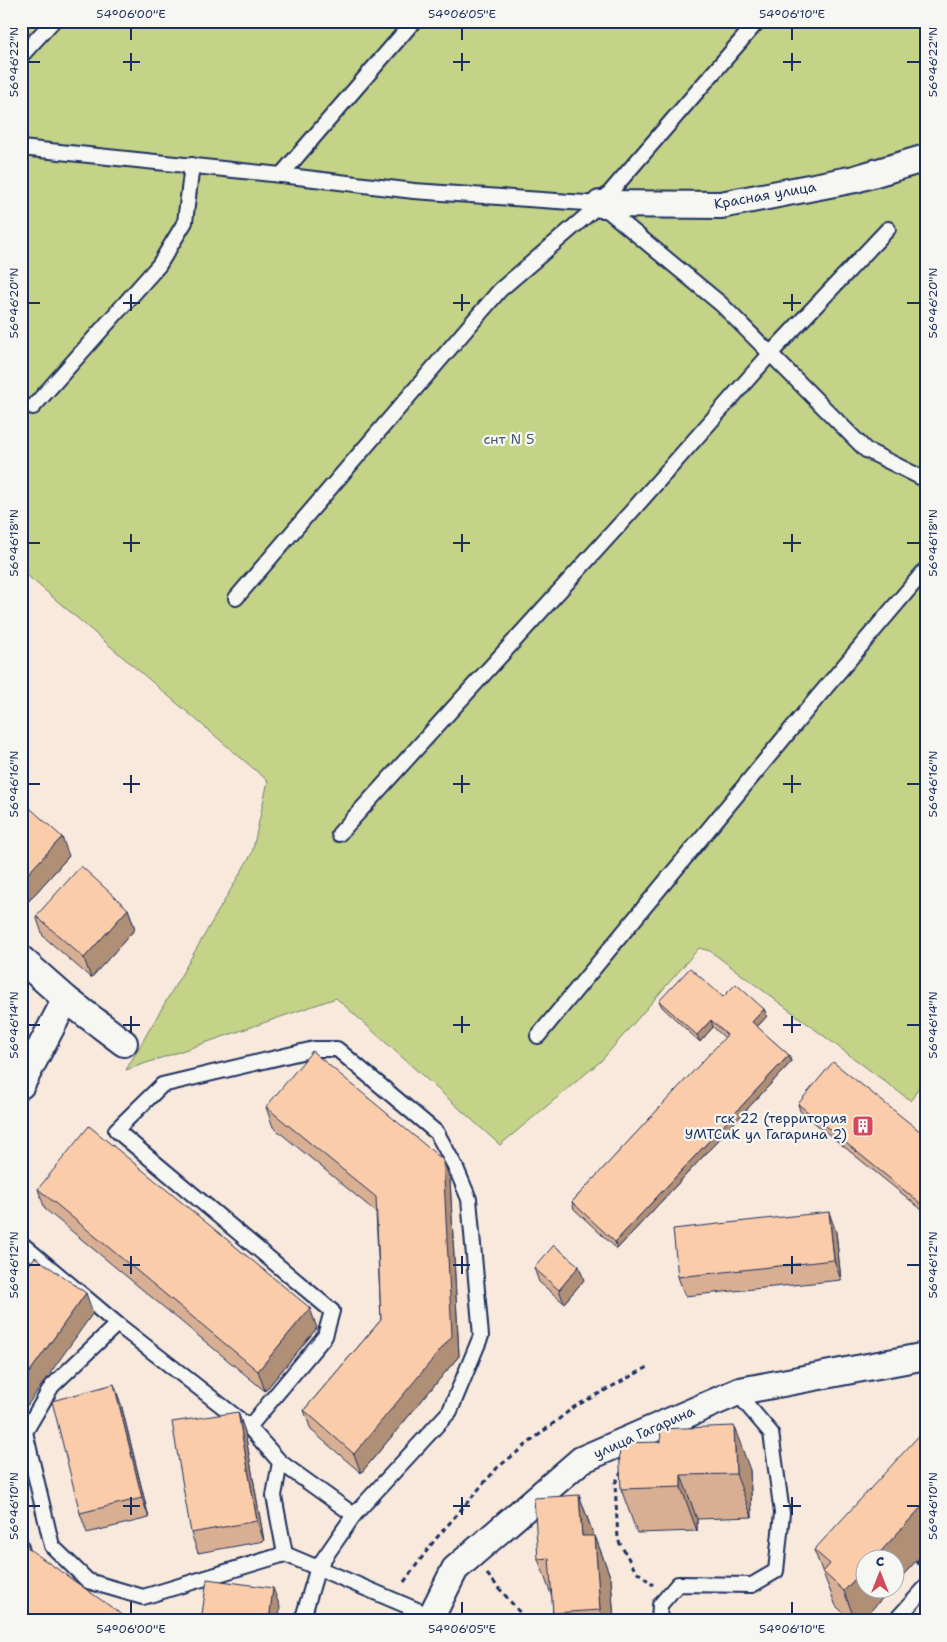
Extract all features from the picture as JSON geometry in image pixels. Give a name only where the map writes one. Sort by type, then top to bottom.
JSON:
[{"type":"street","name":"Красная улица","points":[[600,204],[721,205],[855,179],[926,158]]},
{"type":"street","points":[[21,959],[66,999],[124,1043]]},
{"type":"street","points":[[21,1085],[66,999]]},
{"type":"street","name":"улица Гагарина","points":[[430,1618],[455,1569],[581,1460],[740,1391],[926,1356]]},
{"type":"lane","points":[[21,56],[53,21]]},
{"type":"lane","points":[[281,174],[414,21]]},
{"type":"lane","points":[[236,598],[500,290],[600,204],[758,21]]},
{"type":"lane","points":[[21,148],[281,174],[414,191],[600,204],[721,304],[866,450],[926,480]]},
{"type":"lane","points":[[33,407],[159,266],[185,222],[192,165]]},
{"type":"lane","points":[[339,834],[631,512],[771,353],[888,229]]},
{"type":"lane","points":[[538,1036],[816,699],[926,569]]},
{"type":"lane","points":[[249,1427],[325,1336],[332,1312],[116,1130],[162,1085],[314,1049],[337,1049],[437,1133],[456,1168],[469,1199],[481,1336],[450,1411],[354,1515],[318,1568],[302,1621]]},
{"type":"lane","points":[[23,1245],[117,1324],[249,1427],[280,1462],[354,1515]]},
{"type":"lane","points":[[117,1324],[52,1386],[26,1432],[52,1546],[88,1581],[143,1597],[285,1554],[391,1599],[430,1618]]},
{"type":"lane","points":[[659,1621],[660,1605],[678,1584],[752,1585],[776,1571],[782,1513],[771,1433],[742,1400],[740,1391]]},
{"type":"lane","points":[[280,1462],[274,1496],[285,1554]]},
{"type":"lane","points":[[895,1621],[926,1587]]},
{"type":"path","points":[[391,1599],[434,1541],[497,1468],[574,1407],[650,1366]]},
{"type":"path","points":[[623,1469],[615,1483],[618,1540],[634,1570],[668,1596]]},
{"type":"path","points":[[916,1561],[926,1570]]},
{"type":"path","points":[[482,1568],[527,1621]]},
{"type":"green space","name":"снт N 5","points":[[21,21],[926,21],[926,1073],[911,1101],[710,951],[699,948],[601,1061],[500,1145],[336,998],[126,1070],[252,853],[268,781],[21,570]]},
{"type":"building","points":[[21,800],[62,837],[21,881]]},
{"type":"building","points":[[81,866],[128,909],[84,958],[36,916]]},
{"type":"building","points":[[690,968],[723,997],[736,984],[764,1009],[752,1022],[789,1055],[615,1242],[572,1202],[727,1035],[711,1020],[697,1035],[659,1001]]},
{"type":"building","points":[[312,1051],[443,1160],[452,1336],[354,1454],[304,1410],[381,1320],[376,1197],[266,1107]]},
{"type":"building","name":"гск 22 (территория УМТСиК ул Гагарина 2)","points":[[833,1062],[926,1136],[926,1208],[798,1104]]},
{"type":"building","points":[[89,1126],[310,1308],[258,1371],[38,1189]]},
{"type":"building","points":[[829,1212],[834,1260],[678,1277],[673,1229]]},
{"type":"building","points":[[554,1245],[579,1266],[559,1290],[534,1268]]},
{"type":"building","points":[[35,1257],[86,1293],[21,1384],[21,1276]]},
{"type":"building","points":[[114,1384],[142,1498],[80,1513],[52,1401]]},
{"type":"building","points":[[238,1412],[257,1521],[191,1533],[172,1422]]},
{"type":"building","points":[[734,1426],[736,1474],[681,1475],[681,1487],[621,1489],[619,1443],[661,1442],[660,1429]]},
{"type":"building","points":[[926,1428],[926,1502],[882,1550],[854,1550],[854,1580],[844,1591],[823,1572],[830,1564],[814,1550]]},
{"type":"building","points":[[579,1495],[582,1536],[595,1536],[600,1610],[553,1613],[549,1558],[538,1559],[534,1498]]},
{"type":"building","points":[[21,1522],[29,1549],[131,1621],[21,1621]]},
{"type":"building","points":[[207,1579],[273,1588],[269,1621],[201,1621]]},
{"type":"place","name":"гск 22 (территория УМТСиК ул Гагарина 2)","points":[[863,1126]]}]
